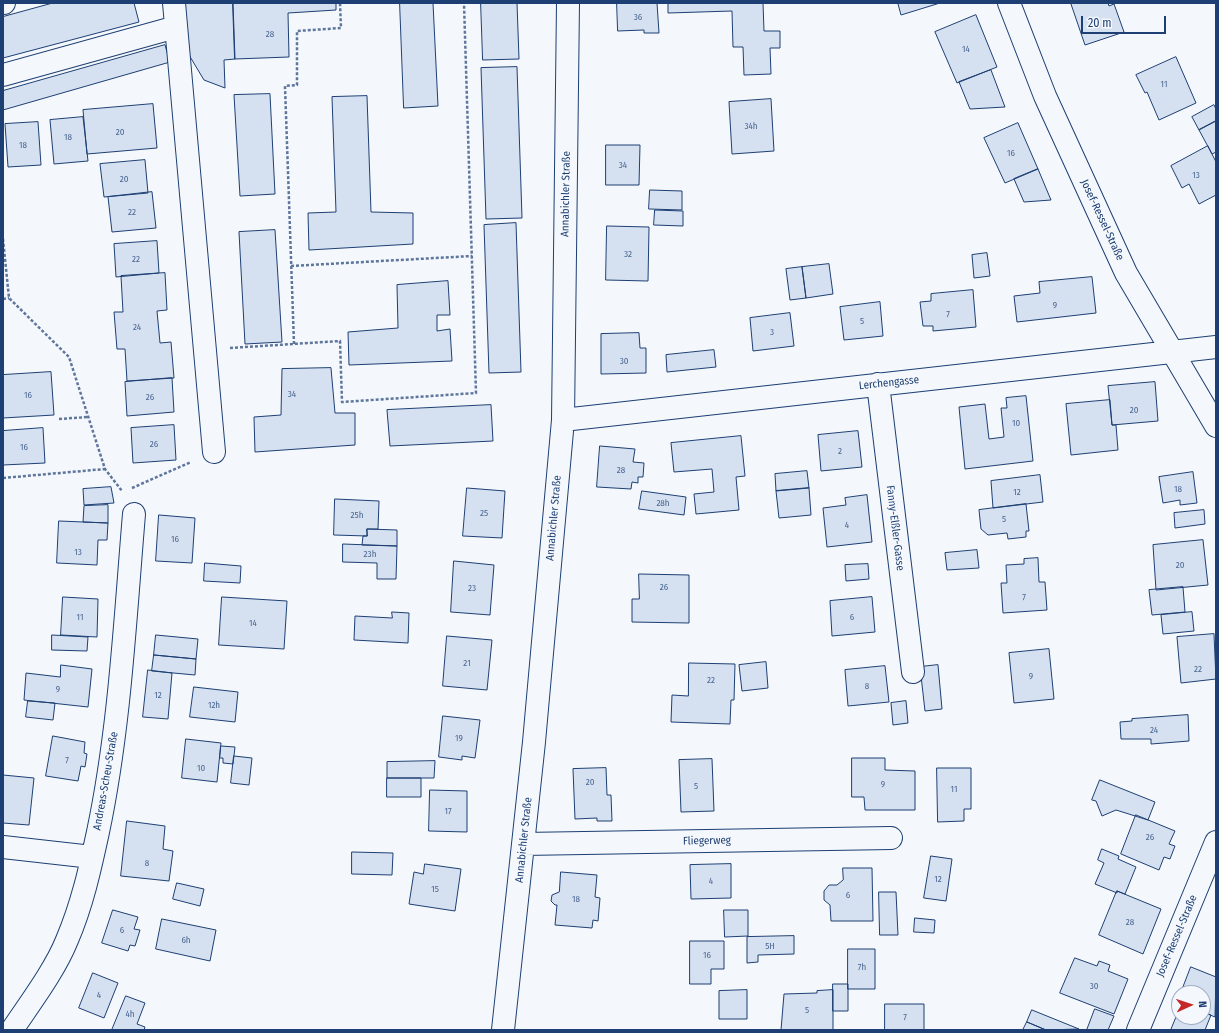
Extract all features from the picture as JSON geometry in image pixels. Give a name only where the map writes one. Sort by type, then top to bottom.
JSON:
[{"type":"street","points":[[174,3],[214,452]]},
{"type":"street","name":"Annabichler Straße","points":[[503,1030],[523,844],[563,420],[568,3]]},
{"type":"street","name":"Josef-Ressel-Straße","points":[[1009,3],[1045,96],[1126,273],[1171,352],[1216,426]]},
{"type":"street","points":[[3,75],[176,27]]},
{"type":"street","name":"Lerchengasse","points":[[563,420],[1216,347]]},
{"type":"street","name":"Fanny-Elßler-Gasse","points":[[878,384],[913,672]]},
{"type":"street","name":"Andreas-Scheu-Straße","points":[[12,1030],[67,941],[85,893],[102,811],[116,722],[134,514]]},
{"type":"street","name":"Fliegerweg","points":[[523,844],[891,838]]},
{"type":"street","name":"Josef-Ressel-Straße","points":[[1138,1030],[1216,842]]},
{"type":"street","points":[[3,846],[92,857]]},
{"type":"path","points":[[294,344],[285,86],[297,85],[297,30],[341,28],[340,3]]},
{"type":"path","points":[[205,350],[340,341],[342,402],[476,393],[464,3]]},
{"type":"path","points":[[3,239],[9,298],[69,358],[105,469],[123,492]]},
{"type":"path","points":[[291,266],[472,256]]},
{"type":"path","points":[[3,299],[9,298]]},
{"type":"path","points":[[60,420],[88,417]]},
{"type":"path","points":[[130,489],[214,452]]},
{"type":"path","points":[[3,478],[105,469]]},
{"type":"building","points":[[53,3],[134,3],[139,22],[3,58],[3,17]]},
{"type":"building","points":[[183,3],[233,3],[235,59],[224,60],[225,88],[204,80],[186,50]]},
{"type":"building","points":[[233,3],[336,3],[336,10],[288,13],[289,57],[235,59]]},
{"type":"building","points":[[400,3],[433,3],[438,106],[404,108]]},
{"type":"building","points":[[481,3],[517,3],[519,59],[483,60]]},
{"type":"building","points":[[617,3],[657,3],[659,33],[644,33],[644,30],[618,31]]},
{"type":"building","points":[[668,3],[763,3],[764,31],[780,31],[780,48],[770,48],[771,74],[744,75],[743,47],[733,47],[732,11],[668,13]]},
{"type":"building","points":[[940,3],[901,15],[898,4]]},
{"type":"building","points":[[1108,3],[1109,6],[1114,4],[1124,32],[1085,45],[1071,4]]},
{"type":"building","points":[[976,15],[997,67],[957,83],[935,32]]},
{"type":"building","points":[[165,45],[170,62],[3,110],[3,91]]},
{"type":"building","points":[[1176,57],[1196,103],[1159,120],[1147,92],[1145,93],[1136,75]]},
{"type":"building","points":[[517,67],[522,218],[486,219],[481,68]]},
{"type":"building","points":[[991,70],[1005,107],[970,109],[959,82]]},
{"type":"building","points":[[270,94],[275,194],[240,196],[234,95]]},
{"type":"building","points":[[367,96],[371,212],[413,213],[413,244],[309,250],[308,213],[336,212],[332,97]]},
{"type":"building","points":[[771,99],[774,151],[732,154],[729,102]]},
{"type":"building","points":[[153,104],[157,148],[87,154],[83,110]]},
{"type":"building","points":[[1214,105],[1216,109],[1216,121],[1199,130],[1192,117]]},
{"type":"building","points":[[83,117],[88,161],[54,164],[50,120]]},
{"type":"building","points":[[1216,121],[1216,152],[1212,154],[1199,130]]},
{"type":"building","points":[[38,122],[41,165],[8,167],[5,124]]},
{"type":"building","points":[[1018,123],[1038,169],[1005,183],[984,138]]},
{"type":"building","points":[[606,145],[640,145],[639,185],[606,185]]},
{"type":"building","points":[[1208,146],[1216,162],[1216,195],[1199,204],[1189,184],[1182,188],[1171,166]]},
{"type":"building","points":[[145,160],[148,193],[104,197],[100,164]]},
{"type":"building","points":[[1038,169],[1051,200],[1024,202],[1014,179]]},
{"type":"building","points":[[650,190],[682,191],[682,210],[649,209]]},
{"type":"building","points":[[152,192],[156,228],[112,232],[108,197]]},
{"type":"building","points":[[655,210],[683,211],[683,226],[654,225]]},
{"type":"building","points":[[516,223],[521,372],[489,373],[484,225]]},
{"type":"building","points":[[607,226],[649,227],[648,281],[606,280]]},
{"type":"building","points":[[275,230],[282,342],[245,344],[239,232]]},
{"type":"building","points":[[157,241],[159,273],[116,277],[114,244]]},
{"type":"building","points":[[987,253],[990,276],[974,278],[972,255]]},
{"type":"building","points":[[829,264],[833,294],[806,298],[802,267]]},
{"type":"building","points":[[802,267],[806,298],[790,300],[786,269]]},
{"type":"building","points":[[165,273],[167,310],[157,311],[160,343],[171,342],[174,378],[127,381],[125,349],[117,349],[114,312],[123,312],[121,276]]},
{"type":"building","points":[[1092,277],[1096,313],[1017,322],[1014,296],[1040,293],[1039,282]]},
{"type":"building","points":[[448,281],[450,315],[437,315],[437,331],[450,329],[452,361],[349,365],[348,332],[398,328],[397,285]]},
{"type":"building","points":[[973,290],[976,327],[933,331],[933,326],[923,326],[920,302],[931,301],[931,294]]},
{"type":"building","points":[[880,302],[883,336],[844,340],[840,307]]},
{"type":"building","points":[[790,313],[794,346],[753,351],[750,318]]},
{"type":"building","points":[[639,333],[640,348],[646,348],[646,373],[601,374],[601,334]]},
{"type":"building","points":[[714,350],[716,367],[667,372],[666,355]]},
{"type":"building","points":[[331,368],[335,413],[355,413],[355,445],[255,452],[254,417],[281,415],[282,369]]},
{"type":"building","points":[[51,372],[54,415],[3,418],[3,375]]},
{"type":"building","points":[[172,378],[174,412],[127,416],[125,382]]},
{"type":"building","points":[[1155,382],[1158,421],[1112,425],[1108,386]]},
{"type":"building","points":[[1026,396],[1033,461],[965,469],[959,407],[985,404],[989,439],[1004,437],[1001,408],[1007,408],[1006,398]]},
{"type":"building","points":[[1110,400],[1112,425],[1116,425],[1118,450],[1071,455],[1066,404]]},
{"type":"building","points":[[491,405],[493,441],[390,446],[387,410]]},
{"type":"building","points":[[174,425],[176,460],[133,463],[131,428]]},
{"type":"building","points":[[43,428],[45,463],[3,465],[3,431]]},
{"type":"building","points":[[858,431],[862,467],[821,471],[818,435]]},
{"type":"building","points":[[741,436],[745,476],[736,477],[739,510],[696,514],[694,494],[714,492],[712,469],[674,472],[671,443]]},
{"type":"building","points":[[600,446],[635,449],[633,462],[644,463],[643,477],[638,477],[638,483],[632,482],[631,489],[597,487]]},
{"type":"building","points":[[807,471],[809,488],[776,491],[775,474]]},
{"type":"building","points":[[1193,472],[1197,503],[1180,505],[1180,500],[1163,503],[1159,477]]},
{"type":"building","points":[[1040,475],[1043,502],[993,508],[991,481]]},
{"type":"building","points":[[111,487],[114,503],[84,505],[83,489]]},
{"type":"building","points":[[467,488],[505,491],[502,538],[463,536]]},
{"type":"building","points":[[809,488],[811,515],[779,518],[776,491]]},
{"type":"building","points":[[642,491],[686,497],[684,515],[639,509]]},
{"type":"building","points":[[867,495],[872,542],[827,547],[823,508],[846,505],[845,498]]},
{"type":"building","points":[[335,499],[379,501],[378,529],[367,529],[367,536],[334,535]]},
{"type":"building","points":[[1026,504],[1029,531],[1026,531],[1026,537],[1008,539],[1007,533],[988,535],[981,529],[979,510]]},
{"type":"building","points":[[108,505],[108,523],[83,522],[84,506]]},
{"type":"building","points":[[1204,510],[1205,524],[1175,528],[1174,513]]},
{"type":"building","points":[[159,515],[195,518],[192,563],[156,561]]},
{"type":"building","points":[[59,521],[108,523],[107,540],[98,540],[97,565],[57,563]]},
{"type":"building","points":[[367,529],[397,530],[397,546],[362,545],[363,536],[367,536]]},
{"type":"building","points":[[1203,540],[1208,585],[1156,590],[1153,545]]},
{"type":"building","points":[[343,544],[397,546],[396,579],[377,579],[377,563],[343,562]]},
{"type":"building","points":[[977,550],[979,568],[947,570],[945,553]]},
{"type":"building","points":[[1038,558],[1039,582],[1045,582],[1047,610],[1003,613],[1001,583],[1007,583],[1006,565],[1024,564],[1024,559]]},
{"type":"building","points":[[454,561],[494,565],[490,615],[451,612]]},
{"type":"building","points":[[205,563],[241,566],[240,583],[204,581]]},
{"type":"building","points":[[868,564],[869,579],[846,581],[845,565]]},
{"type":"building","points":[[639,574],[689,575],[689,623],[632,622],[632,599],[639,599]]},
{"type":"building","points":[[1183,587],[1185,612],[1152,615],[1149,590]]},
{"type":"building","points":[[63,597],[98,599],[97,637],[61,635]]},
{"type":"building","points":[[222,597],[287,601],[284,649],[219,645]]},
{"type":"building","points":[[872,597],[875,632],[832,636],[830,601]]},
{"type":"building","points":[[392,612],[409,613],[408,643],[354,640],[355,616],[392,618]]},
{"type":"building","points":[[1192,612],[1194,631],[1163,634],[1161,615]]},
{"type":"building","points":[[1214,634],[1216,679],[1181,683],[1177,637]]},
{"type":"building","points":[[52,635],[88,637],[87,651],[52,650]]},
{"type":"building","points":[[156,635],[198,639],[196,659],[154,655]]},
{"type":"building","points":[[447,636],[492,640],[487,690],[443,686]]},
{"type":"building","points":[[1049,649],[1054,699],[1014,703],[1009,653]]},
{"type":"building","points":[[154,655],[196,659],[195,675],[152,671]]},
{"type":"building","points":[[766,662],[768,688],[742,691],[739,665]]},
{"type":"building","points":[[689,663],[735,664],[734,700],[731,700],[730,724],[671,722],[672,695],[688,696]]},
{"type":"building","points":[[61,665],[92,669],[88,707],[24,700],[26,673],[60,677]]},
{"type":"building","points":[[938,665],[942,709],[925,711],[920,667]]},
{"type":"building","points":[[885,666],[889,702],[848,706],[845,670]]},
{"type":"building","points":[[148,670],[172,673],[168,719],[143,717]]},
{"type":"building","points":[[194,687],[238,692],[235,722],[190,717]]},
{"type":"building","points":[[28,701],[55,703],[53,720],[26,717]]},
{"type":"building","points":[[906,701],[908,723],[893,725],[891,703]]},
{"type":"building","points":[[1188,715],[1189,741],[1151,744],[1151,739],[1121,739],[1120,722],[1132,721],[1132,719]]},
{"type":"building","points":[[443,716],[480,720],[475,758],[462,756],[462,760],[439,757]]},
{"type":"building","points":[[53,736],[85,742],[84,753],[87,754],[85,767],[81,766],[78,781],[46,776]]},
{"type":"building","points":[[186,739],[221,743],[217,782],[182,778]]},
{"type":"building","points":[[221,746],[235,747],[233,764],[223,763],[223,758],[220,758]]},
{"type":"building","points":[[234,756],[252,758],[249,785],[231,783]]},
{"type":"building","points":[[852,758],[885,758],[885,770],[915,771],[915,810],[865,810],[864,797],[852,797]]},
{"type":"building","points":[[712,759],[714,811],[681,812],[679,760]]},
{"type":"building","points":[[435,761],[434,778],[387,778],[387,762]]},
{"type":"building","points":[[606,768],[607,795],[611,795],[612,821],[597,821],[597,818],[575,819],[573,769]]},
{"type":"building","points":[[937,768],[971,768],[971,809],[964,809],[964,821],[938,822]]},
{"type":"building","points":[[3,775],[34,778],[29,825],[3,823]]},
{"type":"building","points":[[387,778],[421,778],[421,797],[387,797]]},
{"type":"building","points":[[1100,780],[1155,802],[1148,820],[1116,810],[1102,816],[1096,801],[1092,800]]},
{"type":"building","points":[[430,790],[467,791],[467,832],[429,831]]},
{"type":"building","points":[[1136,815],[1175,831],[1169,844],[1175,846],[1170,859],[1164,857],[1159,870],[1121,854]]},
{"type":"building","points":[[127,821],[165,826],[163,849],[173,851],[169,881],[121,876]]},
{"type":"building","points":[[1102,849],[1119,856],[1118,859],[1136,867],[1125,894],[1117,891],[1117,893],[1095,884],[1104,863],[1098,860]]},
{"type":"building","points":[[352,852],[393,853],[392,875],[352,874]]},
{"type":"building","points":[[931,856],[952,859],[946,901],[924,898]]},
{"type":"building","points":[[425,864],[461,869],[455,911],[409,904],[414,872],[423,874]]},
{"type":"building","points":[[731,864],[731,898],[691,899],[690,865]]},
{"type":"building","points":[[843,868],[872,868],[873,921],[831,921],[830,905],[824,900],[824,891],[829,885],[837,885],[843,880]]},
{"type":"building","points":[[561,872],[597,875],[595,897],[600,898],[598,921],[593,920],[592,928],[555,925],[557,905],[551,901],[552,895],[559,892]]},
{"type":"building","points":[[177,883],[204,889],[200,906],[173,899]]},
{"type":"building","points":[[1117,891],[1161,909],[1143,954],[1099,935]]},
{"type":"building","points":[[879,892],[896,892],[898,935],[880,935]]},
{"type":"building","points":[[113,910],[138,917],[134,929],[140,930],[135,946],[130,945],[128,951],[102,943]]},
{"type":"building","points":[[724,910],[748,910],[748,936],[725,937]]},
{"type":"building","points":[[915,918],[935,920],[934,933],[914,932]]},
{"type":"building","points":[[162,919],[216,930],[210,961],[156,949]]},
{"type":"building","points":[[794,936],[794,954],[758,955],[758,962],[747,963],[747,937]]},
{"type":"building","points":[[690,941],[724,941],[724,969],[711,969],[711,984],[690,984]]},
{"type":"building","points":[[848,949],[875,949],[875,989],[848,989]]},
{"type":"building","points":[[1075,958],[1097,966],[1099,961],[1110,965],[1108,971],[1128,979],[1114,1014],[1060,993]]},
{"type":"building","points":[[1191,967],[1216,977],[1215,1017],[1211,1015],[1211,985],[1184,985]]},
{"type":"building","points":[[93,973],[118,983],[104,1018],[79,1008]]},
{"type":"building","points":[[833,984],[848,984],[848,1011],[833,1011]]},
{"type":"building","points":[[747,990],[747,1019],[719,1019],[719,991]]},
{"type":"building","points":[[833,990],[833,1030],[781,1030],[784,994],[817,993],[817,991]]},
{"type":"building","points":[[126,996],[145,1003],[137,1024],[145,1027],[144,1030],[112,1030]]},
{"type":"building","points":[[885,1004],[924,1004],[924,1030],[885,1030]]},
{"type":"building","points":[[1095,1009],[1114,1016],[1108,1030],[1087,1030]]},
{"type":"building","points":[[1032,1010],[1079,1029],[1046,1030],[1027,1022]]},
{"type":"building","points":[[1027,1022],[1046,1030],[1023,1030]]},
{"type":"building","points":[[1173,1025],[1207,1025],[1205,1030],[1171,1030]]}]
